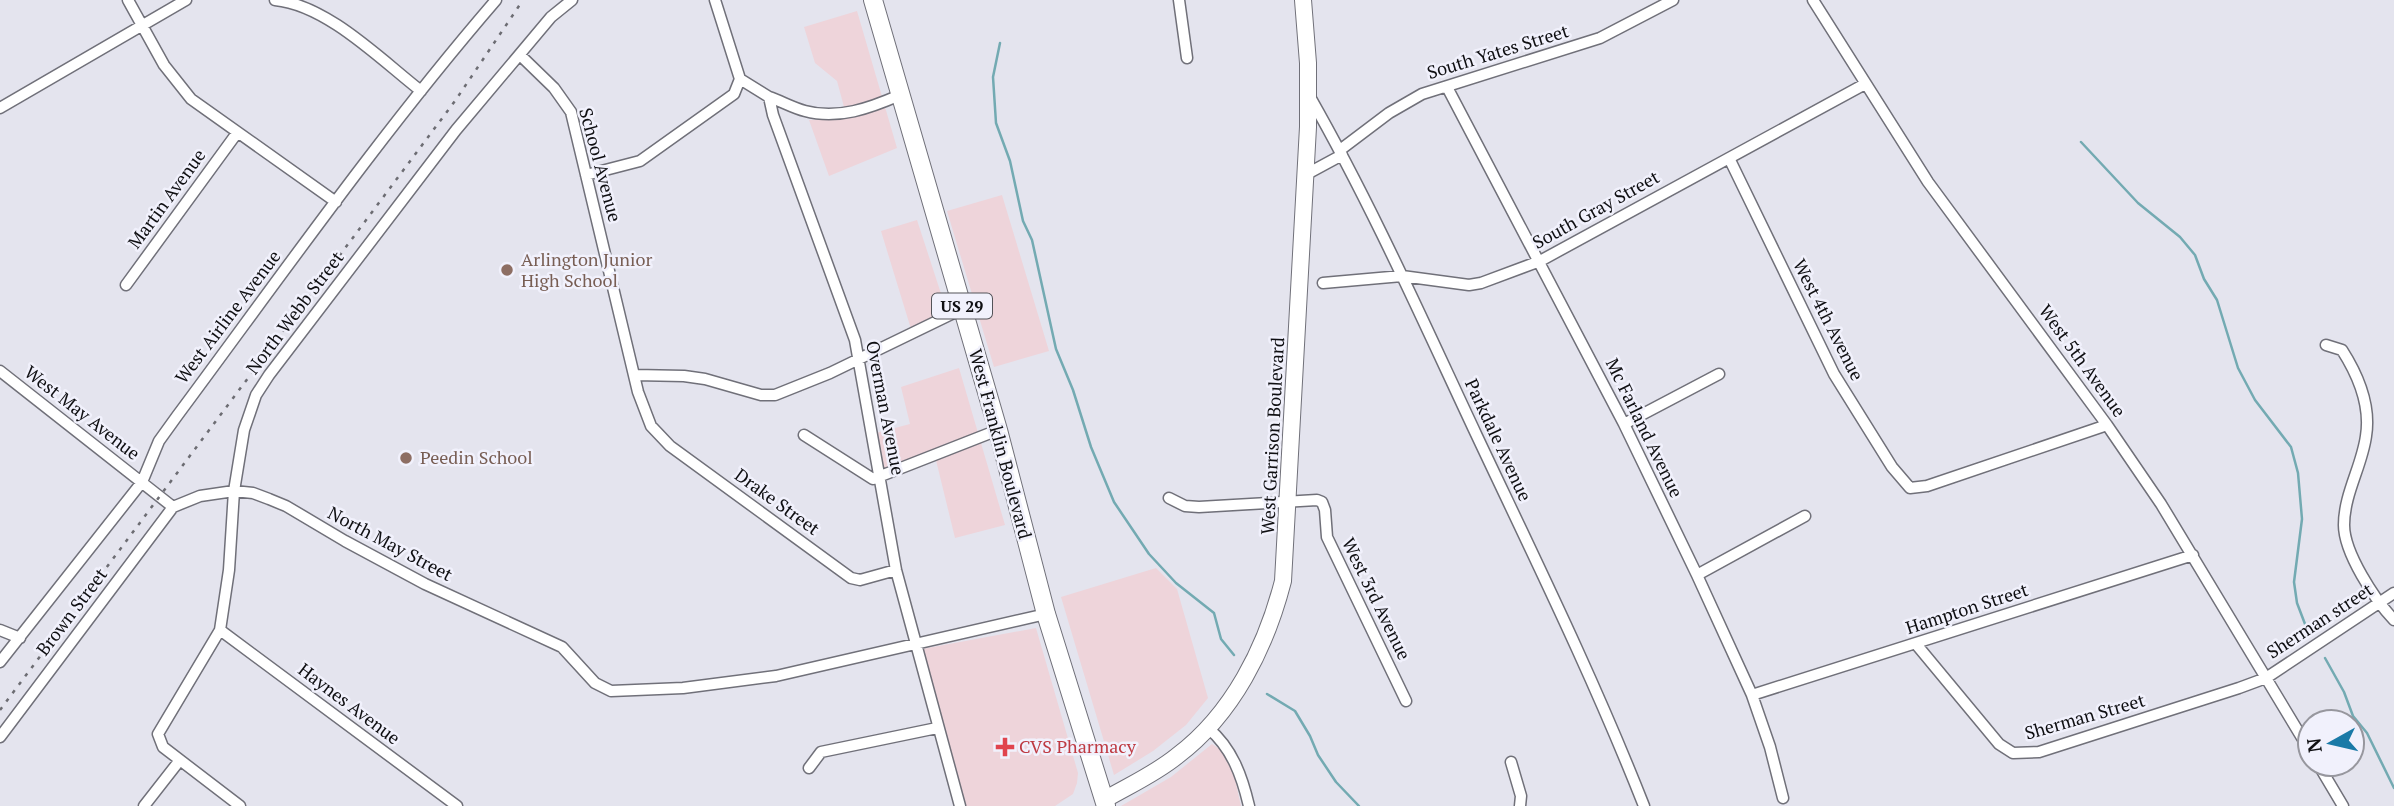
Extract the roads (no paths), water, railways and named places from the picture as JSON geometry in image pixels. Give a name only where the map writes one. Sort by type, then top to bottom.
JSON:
[{"type":"main road","name":"West Franklin Boulevard","points":[[873,0],[998,430],[1046,614],[1100,804]]},
{"type":"main road","name":"West Garrison Boulevard","points":[[1100,804],[1178,756],[1209,728],[1242,683],[1264,642],[1283,581],[1306,175],[1308,95],[1303,0]]},
{"type":"street","points":[[128,0],[164,65],[181,88],[204,110],[336,202]]},
{"type":"street","points":[[0,108],[186,0]]},
{"type":"street","points":[[275,0],[293,1],[314,10],[421,91]]},
{"type":"street","name":"West Airline Avenue","points":[[0,663],[142,482],[159,441],[336,202],[421,91],[496,0]]},
{"type":"street","name":"North Webb Street","points":[[180,760],[163,747],[158,734],[220,630],[229,570],[234,491],[244,430],[258,391],[456,130],[551,17],[572,0]]},
{"type":"street","points":[[715,0],[740,79],[769,97],[804,111],[838,115],[879,104],[900,95]]},
{"type":"street","points":[[1179,0],[1187,58]]},
{"type":"street","name":"South Yates Street","points":[[1306,175],[1341,152],[1403,103],[1422,94],[1600,38],[1673,0]]},
{"type":"street","name":"West 5th Avenue","points":[[1813,0],[1928,182],[2161,504],[2296,728]]},
{"type":"street","name":"School Avenue","points":[[520,55],[554,88],[571,112],[635,375],[649,422]]},
{"type":"street","points":[[586,175],[640,161],[734,93],[740,79]]},
{"type":"street","name":"South Gray Street","points":[[1323,283],[1402,276],[1469,285],[1481,283],[1540,261],[1865,84]]},
{"type":"street","name":"Mc Farland Avenue","points":[[1447,87],[1624,424],[1697,575],[1752,695],[1770,747],[1783,798]]},
{"type":"street","name":"Parkdale Avenue","points":[[1308,95],[1341,152],[1402,276],[1595,687],[1644,806]]},
{"type":"street","name":"Overman Avenue","points":[[769,97],[773,115],[855,340],[896,570],[914,645],[960,806]]},
{"type":"street","name":"Martin Avenue","points":[[126,285],[237,133]]},
{"type":"street","name":"West 4th Avenue","points":[[1729,158],[1834,374],[1892,467],[1910,488],[1927,486],[2106,425]]},
{"type":"street","points":[[635,375],[705,379],[761,395],[775,395],[859,359],[962,309]]},
{"type":"street","points":[[2326,345],[2342,350],[2361,385],[2367,436],[2351,488],[2344,526],[2349,548],[2380,602],[2394,620]]},
{"type":"street","name":"West May Avenue","points":[[0,371],[142,482]]},
{"type":"street","points":[[1624,424],[1719,374]]},
{"type":"street","name":"Drake Street","points":[[649,422],[670,446],[851,578],[860,580],[896,570]]},
{"type":"street","points":[[804,435],[873,479],[998,430]]},
{"type":"street","points":[[142,482],[173,507]]},
{"type":"street","name":"North May Street","points":[[173,507],[200,496],[234,491],[253,493],[286,506],[425,584],[562,647],[595,683],[611,691],[683,688],[776,676],[914,645]]},
{"type":"street","points":[[1169,498],[1185,506],[1199,507],[1289,503]]},
{"type":"street","name":"West 3rd Avenue","points":[[1289,503],[1317,500],[1324,505],[1327,537],[1406,701]]},
{"type":"street","name":"Brown Street","points":[[0,737],[173,507]]},
{"type":"street","points":[[1697,575],[1805,516]]},
{"type":"street","name":"Hampton Street","points":[[1752,695],[2193,555]]},
{"type":"street","name":"Sherman street","points":[[2266,678],[2394,593]]},
{"type":"street","points":[[914,645],[1046,614]]},
{"type":"street","points":[[0,630],[20,638]]},
{"type":"street","name":"Haynes Avenue","points":[[220,630],[457,806]]},
{"type":"street","name":"Sherman Street","points":[[1916,644],[1999,744],[2013,753],[2039,752],[2266,678]]},
{"type":"street","points":[[809,768],[821,752],[937,728]]},
{"type":"street","points":[[1209,728],[1220,737],[1235,763],[1249,806]]},
{"type":"street","points":[[144,806],[180,760],[240,806]]},
{"type":"street","points":[[1511,762],[1521,796],[1520,806]]},
{"type":"street","points":[[2326,778],[2343,806]]},
{"type":"waterway","points":[[1000,43],[993,77],[996,123],[1010,161],[1023,221],[1032,240],[1056,349],[1073,390],[1091,447],[1114,502],[1149,554],[1176,583],[1214,613],[1221,639],[1234,655]]},
{"type":"waterway","points":[[2081,142],[2138,203],[2180,237],[2195,255],[2204,279],[2217,300],[2238,368],[2255,400],[2291,447],[2298,473],[2302,519],[2294,582],[2297,603],[2305,624]]},
{"type":"waterway","points":[[2325,658],[2344,692],[2353,716],[2367,733],[2394,788]]},
{"type":"waterway","points":[[1267,694],[1295,711],[1336,782],[1359,806]]},
{"type":"railway","points":[[0,710],[455,101],[523,0]]},
{"type":"place","name":"Arlington Junior High School","points":[[507,270]]},
{"type":"place","name":"Peedin School","points":[[406,458]]},
{"type":"place","name":"CVS Pharmacy","points":[[1005,747]]}]
